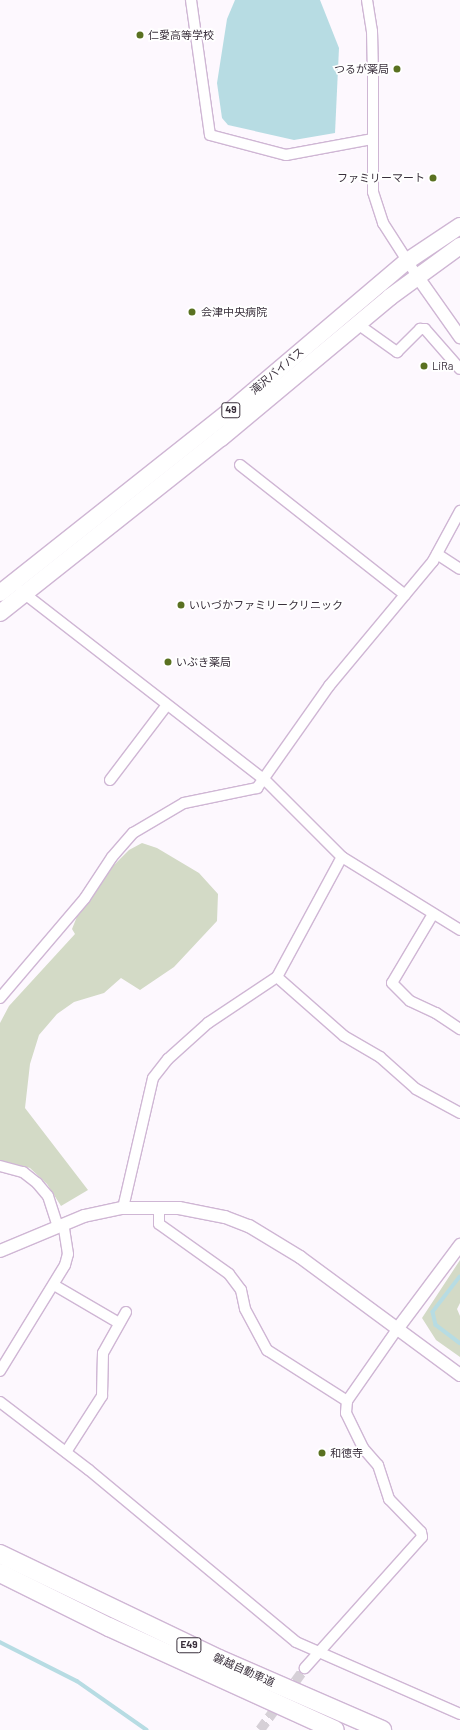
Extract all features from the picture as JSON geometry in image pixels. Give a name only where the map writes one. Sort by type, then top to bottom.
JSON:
[{"type":"highway","name":"滝沢バイパス","points":[[0,613],[18,588],[144,481],[406,262],[460,226]]},
{"type":"highway","name":"滝沢バイパス","points":[[0,594],[18,588],[138,505],[417,276],[460,246]]},
{"type":"highway","name":"磐越自動車道","points":[[0,1554],[218,1659],[382,1730]]},
{"type":"highway","name":"磐越自動車道","points":[[0,1573],[116,1630],[335,1730]]},
{"type":"street","points":[[191,0],[210,135],[286,155],[372,139]]},
{"type":"street","points":[[367,0],[372,31],[373,192],[382,223],[406,262],[460,337]]},
{"type":"street","points":[[359,325],[397,352],[420,330],[424,329],[460,369]]},
{"type":"street","points":[[240,465],[405,595]]},
{"type":"street","points":[[0,996],[85,898],[112,857],[133,833],[184,804],[211,796],[252,791],[265,780],[329,686],[437,554],[460,511]]},
{"type":"street","points":[[437,554],[460,569]]},
{"type":"street","points":[[18,588],[265,780],[342,857],[460,930]]},
{"type":"street","points":[[110,780],[167,705]]},
{"type":"street","points":[[122,1208],[153,1078],[168,1059],[208,1023],[277,977],[342,857]]},
{"type":"street","points":[[433,914],[392,984],[410,1002],[436,1013],[460,1029]]},
{"type":"street","points":[[277,977],[344,1036],[380,1057],[416,1089],[460,1113]]},
{"type":"street","points":[[0,1166],[23,1172],[37,1183],[48,1196],[60,1225],[68,1254],[54,1285],[0,1372]]},
{"type":"street","points":[[158,1206],[158,1224],[229,1274],[241,1290],[246,1309],[267,1350],[347,1401]]},
{"type":"street","points":[[0,1251],[60,1225],[122,1208],[158,1206],[203,1212],[249,1226],[300,1257],[460,1375]]},
{"type":"street","points":[[305,1668],[317,1652],[422,1537],[421,1532],[389,1498],[378,1465],[363,1448],[346,1413],[347,1401],[398,1328],[460,1245]]},
{"type":"street","points":[[54,1285],[119,1323]]},
{"type":"street","points":[[66,1452],[102,1396],[103,1353],[126,1312]]},
{"type":"street","points":[[0,1402],[66,1452],[296,1642],[460,1714]]},
{"type":"green space","points":[[142,843],[157,848],[199,873],[218,894],[217,921],[174,967],[140,990],[121,978],[104,993],[74,1002],[57,1014],[39,1035],[30,1064],[25,1108],[88,1190],[61,1206],[47,1184],[30,1168],[0,1160],[0,1023],[9,1006],[75,934],[72,929],[78,914],[113,866],[129,850]]},
{"type":"green space","points":[[460,1260],[460,1303],[457,1309],[460,1316],[460,1357],[436,1340],[422,1318]]},
{"type":"water","points":[[235,0],[320,0],[339,48],[335,133],[294,140],[228,125],[222,118],[217,83],[227,19]]},
{"type":"waterway","points":[[460,1277],[433,1312],[436,1325],[460,1343]]},
{"type":"waterway","points":[[0,1642],[77,1681],[147,1730]]},
{"type":"tunnel","points":[[260,1730],[305,1668]]},
{"type":"place","name":"仁愛高等学校","points":[[140,35]]},
{"type":"place","name":"つるが薬局","points":[[397,69]]},
{"type":"place","name":"ファミリーマート","points":[[433,178]]},
{"type":"place","name":"会津中央病院","points":[[192,312]]},
{"type":"place","name":"LiRa","points":[[424,366]]},
{"type":"place","name":"いいづかファミリークリニック","points":[[181,605]]},
{"type":"place","name":"いぶき薬局","points":[[168,662]]},
{"type":"place","name":"和徳寺","points":[[322,1453]]}]
